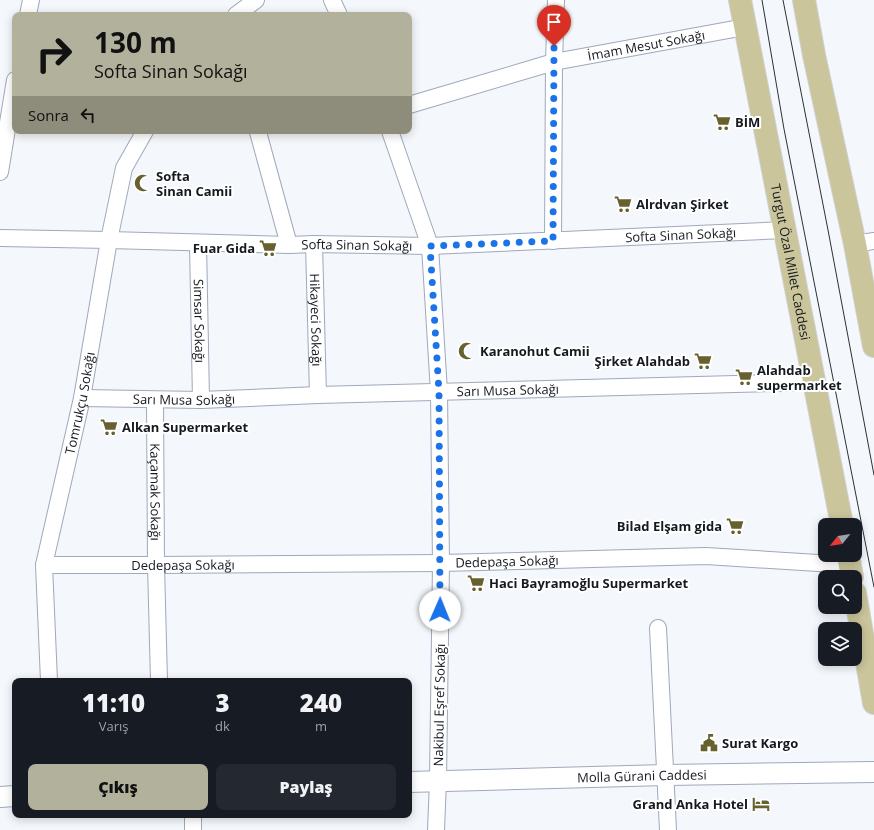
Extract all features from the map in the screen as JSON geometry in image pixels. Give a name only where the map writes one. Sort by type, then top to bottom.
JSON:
[{"type":"main road","name":"Turgut Özal Millet Caddesi","points":[[740,0],[841,518]]},
{"type":"main road","points":[[804,0],[814,55],[864,242],[874,346]]},
{"type":"main road","points":[[859,614],[874,702]]},
{"type":"street","points":[[29,12],[31,0]]},
{"type":"street","points":[[240,12],[256,0]]},
{"type":"street","points":[[332,0],[338,12]]},
{"type":"street","points":[[553,241],[554,62],[556,0]]},
{"type":"street","name":"İmam Mesut Sokağı","points":[[412,104],[554,62],[745,27]]},
{"type":"street","points":[[0,172],[12,98]]},
{"type":"street","name":"Tomrukçu Sokağı","points":[[49,678],[44,565],[82,398],[109,240],[124,168],[143,134]]},
{"type":"street","points":[[259,134],[289,245]]},
{"type":"street","name":"Nakibul Eşref Sokağı","points":[[391,134],[430,246],[439,392],[441,563],[436,830]]},
{"type":"street","name":"Softa Sinan Sokağı","points":[[0,238],[289,245],[430,246],[785,230]]},
{"type":"street","name":"Simsar Sokağı","points":[[198,243],[201,400]]},
{"type":"street","name":"Hikayeci Sokağı","points":[[314,244],[318,395]]},
{"type":"street","name":"Sarı Musa Sokağı","points":[[82,398],[201,400],[318,395],[814,382]]},
{"type":"street","name":"Kaçamak Sokağı","points":[[155,400],[156,565],[159,678]]},
{"type":"street","name":"Dedepaşa Sokağı","points":[[44,565],[441,563],[706,556],[850,566]]},
{"type":"street","points":[[658,628],[668,830]]},
{"type":"street","name":"Molla Gürani Caddesi","points":[[412,782],[666,775],[874,772]]},
{"type":"street","points":[[0,797],[12,796]]},
{"type":"street","points":[[193,818],[193,830]]},
{"type":"tram line","points":[[762,0],[784,129],[874,587]]},
{"type":"tram line","points":[[783,0],[874,475]]},
{"type":"place","name":"BİM","points":[[722,122]]},
{"type":"place","name":"Softa Sinan Camii","points":[[143,183]]},
{"type":"place","name":"Alrdvan Şirket","points":[[623,204]]},
{"type":"place","name":"Fuar Gida","points":[[268,248]]},
{"type":"place","name":"Karanohut Camii","points":[[467,351]]},
{"type":"place","name":"Şirket Alahdab","points":[[703,361]]},
{"type":"place","name":"Alahdab supermarket","points":[[744,377]]},
{"type":"place","name":"Alkan Supermarket","points":[[109,427]]},
{"type":"place","name":"Bilad Elşam gida","points":[[735,526]]},
{"type":"place","name":"Haci Bayramoğlu Supermarket","points":[[476,583]]},
{"type":"place","name":"Surat Kargo","points":[[709,743]]},
{"type":"place","name":"Grand Anka Hotel","points":[[761,804]]},
{"type":"route","points":[[440,610],[441,563],[439,392],[430,246],[553,241],[554,46]]}]
